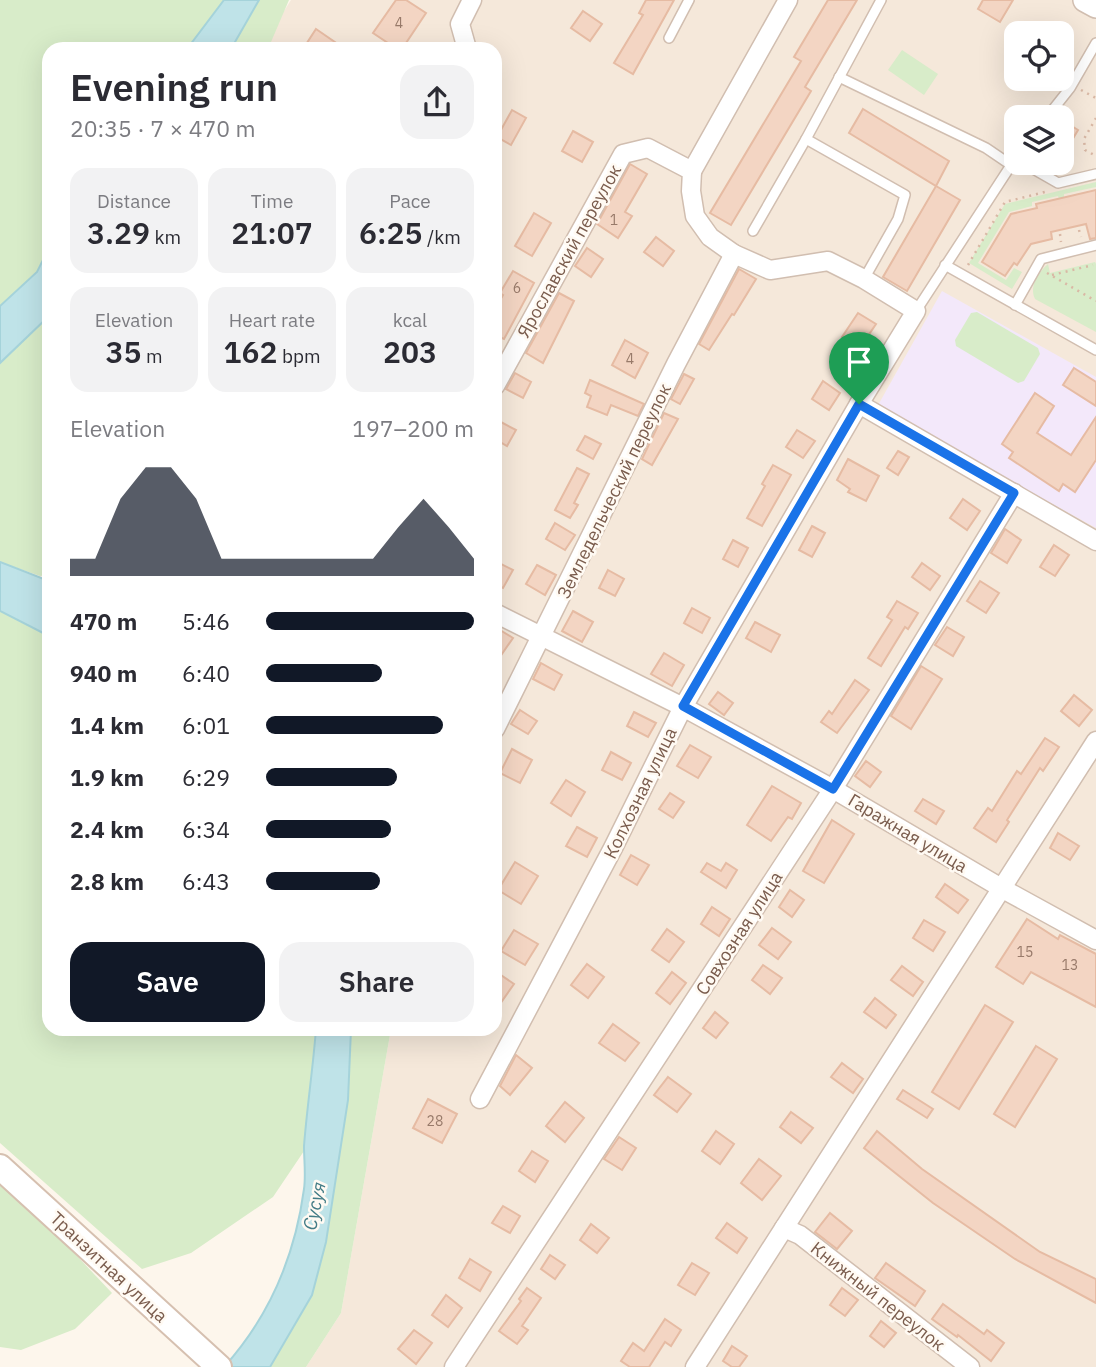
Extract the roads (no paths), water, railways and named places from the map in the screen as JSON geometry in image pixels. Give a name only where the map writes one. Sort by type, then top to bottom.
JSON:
[{"type":"main road","name":"Транзитная улица","points":[[0,1167],[219,1367]]},
{"type":"street","points":[[465,42],[460,24],[472,0]]},
{"type":"street","points":[[788,0],[692,171],[691,191],[695,216],[709,237],[734,254],[771,270],[828,261],[864,279],[916,311]]},
{"type":"street","points":[[1085,0],[1096,6]]},
{"type":"street","name":"Ярославский переулок","points":[[502,373],[623,154],[648,148],[692,171]]},
{"type":"street","name":"Земледельческий переулок","points":[[502,715],[676,364],[734,254]]},
{"type":"street","name":"Колхозная улица","points":[[480,1099],[613,848],[683,706],[916,311]]},
{"type":"street","points":[[859,404],[1096,541]]},
{"type":"street","name":"Совхозная улица","points":[[454,1367],[833,789],[1014,493]]},
{"type":"street","name":"Гаражная улица","points":[[502,617],[683,706],[1096,940]]},
{"type":"street","points":[[695,1367],[1096,741]]},
{"type":"street","name":"Книжный переулок","points":[[784,1228],[800,1235],[970,1367]]},
{"type":"lane","points":[[670,38],[689,0]]},
{"type":"lane","points":[[753,231],[807,139],[881,0]]},
{"type":"lane","points":[[1056,105],[1072,85],[1096,43]]},
{"type":"lane","points":[[839,77],[1004,155]]},
{"type":"lane","points":[[807,139],[905,195],[898,219],[864,279]]},
{"type":"lane","points":[[1044,175],[1058,183],[1096,174]]},
{"type":"lane","points":[[916,311],[1004,175]]},
{"type":"lane","points":[[1015,305],[1041,259],[1096,245]]},
{"type":"lane","points":[[945,265],[1096,350]]},
{"type":"water","points":[[224,0],[259,0],[235,42],[192,42]]},
{"type":"water","points":[[42,262],[42,323],[0,363],[0,306],[37,272]]},
{"type":"water","points":[[0,562],[42,578],[42,632],[0,611]]},
{"type":"water","name":"Сусуя","points":[[315,1036],[351,1036],[348,1100],[326,1242],[312,1295],[270,1367],[224,1367],[254,1328],[287,1262],[305,1184],[304,1146]]}]
